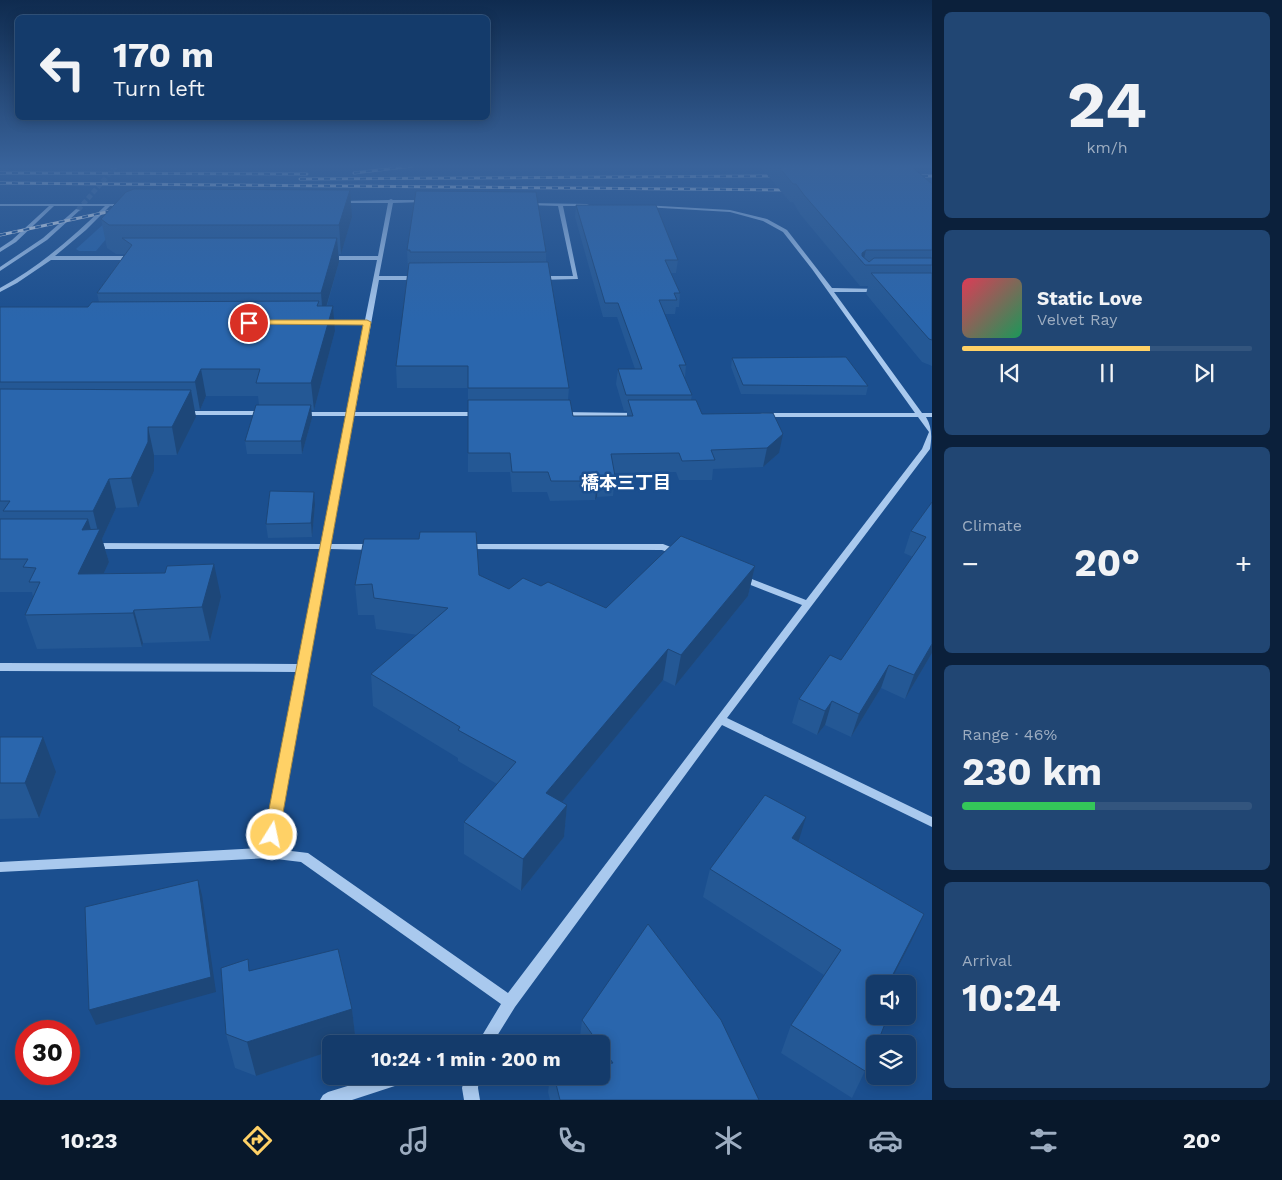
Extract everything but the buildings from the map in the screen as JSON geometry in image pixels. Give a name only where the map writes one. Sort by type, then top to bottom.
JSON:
[{"type":"street","points":[[0,250],[14,241],[40,217]]},
{"type":"street","points":[[0,269],[46,239],[70,217]]},
{"type":"street","points":[[0,290],[71,241],[96,217]]},
{"type":"street","points":[[268,854],[324,546],[388,217]]},
{"type":"street","points":[[528,278],[576,278],[563,217]]},
{"type":"street","points":[[490,1035],[510,1002],[722,720],[806,603],[926,449],[932,432],[789,234],[765,220],[756,217]]},
{"type":"street","points":[[48,258],[144,258]]},
{"type":"street","points":[[322,258],[380,258]]},
{"type":"street","points":[[376,278],[422,278]]},
{"type":"street","points":[[830,290],[886,290]]},
{"type":"street","points":[[317,323],[367,322]]},
{"type":"street","points":[[177,413],[275,414]]},
{"type":"street","points":[[295,414],[488,414]]},
{"type":"street","points":[[556,414],[641,414]]},
{"type":"street","points":[[757,415],[932,415]]},
{"type":"street","points":[[79,546],[384,546]]},
{"type":"street","points":[[454,547],[663,547],[690,558]]},
{"type":"street","points":[[734,575],[806,603]]},
{"type":"street","points":[[0,667],[302,668]]},
{"type":"street","points":[[722,720],[932,822]]},
{"type":"street","points":[[0,867],[268,854],[304,857],[510,1002]]},
{"type":"street","points":[[328,1100],[376,1085]]},
{"type":"street","points":[[470,1085],[472,1100]]},
{"type":"shaded area","points":[[108,220],[122,220],[96,251],[79,251],[76,249]]},
{"type":"railway","points":[[0,235],[82,217]]},
{"type":"district","name":"橋本三丁目","points":[[626,483]]},
{"type":"route","points":[[249,323],[367,322],[272,835]]}]
